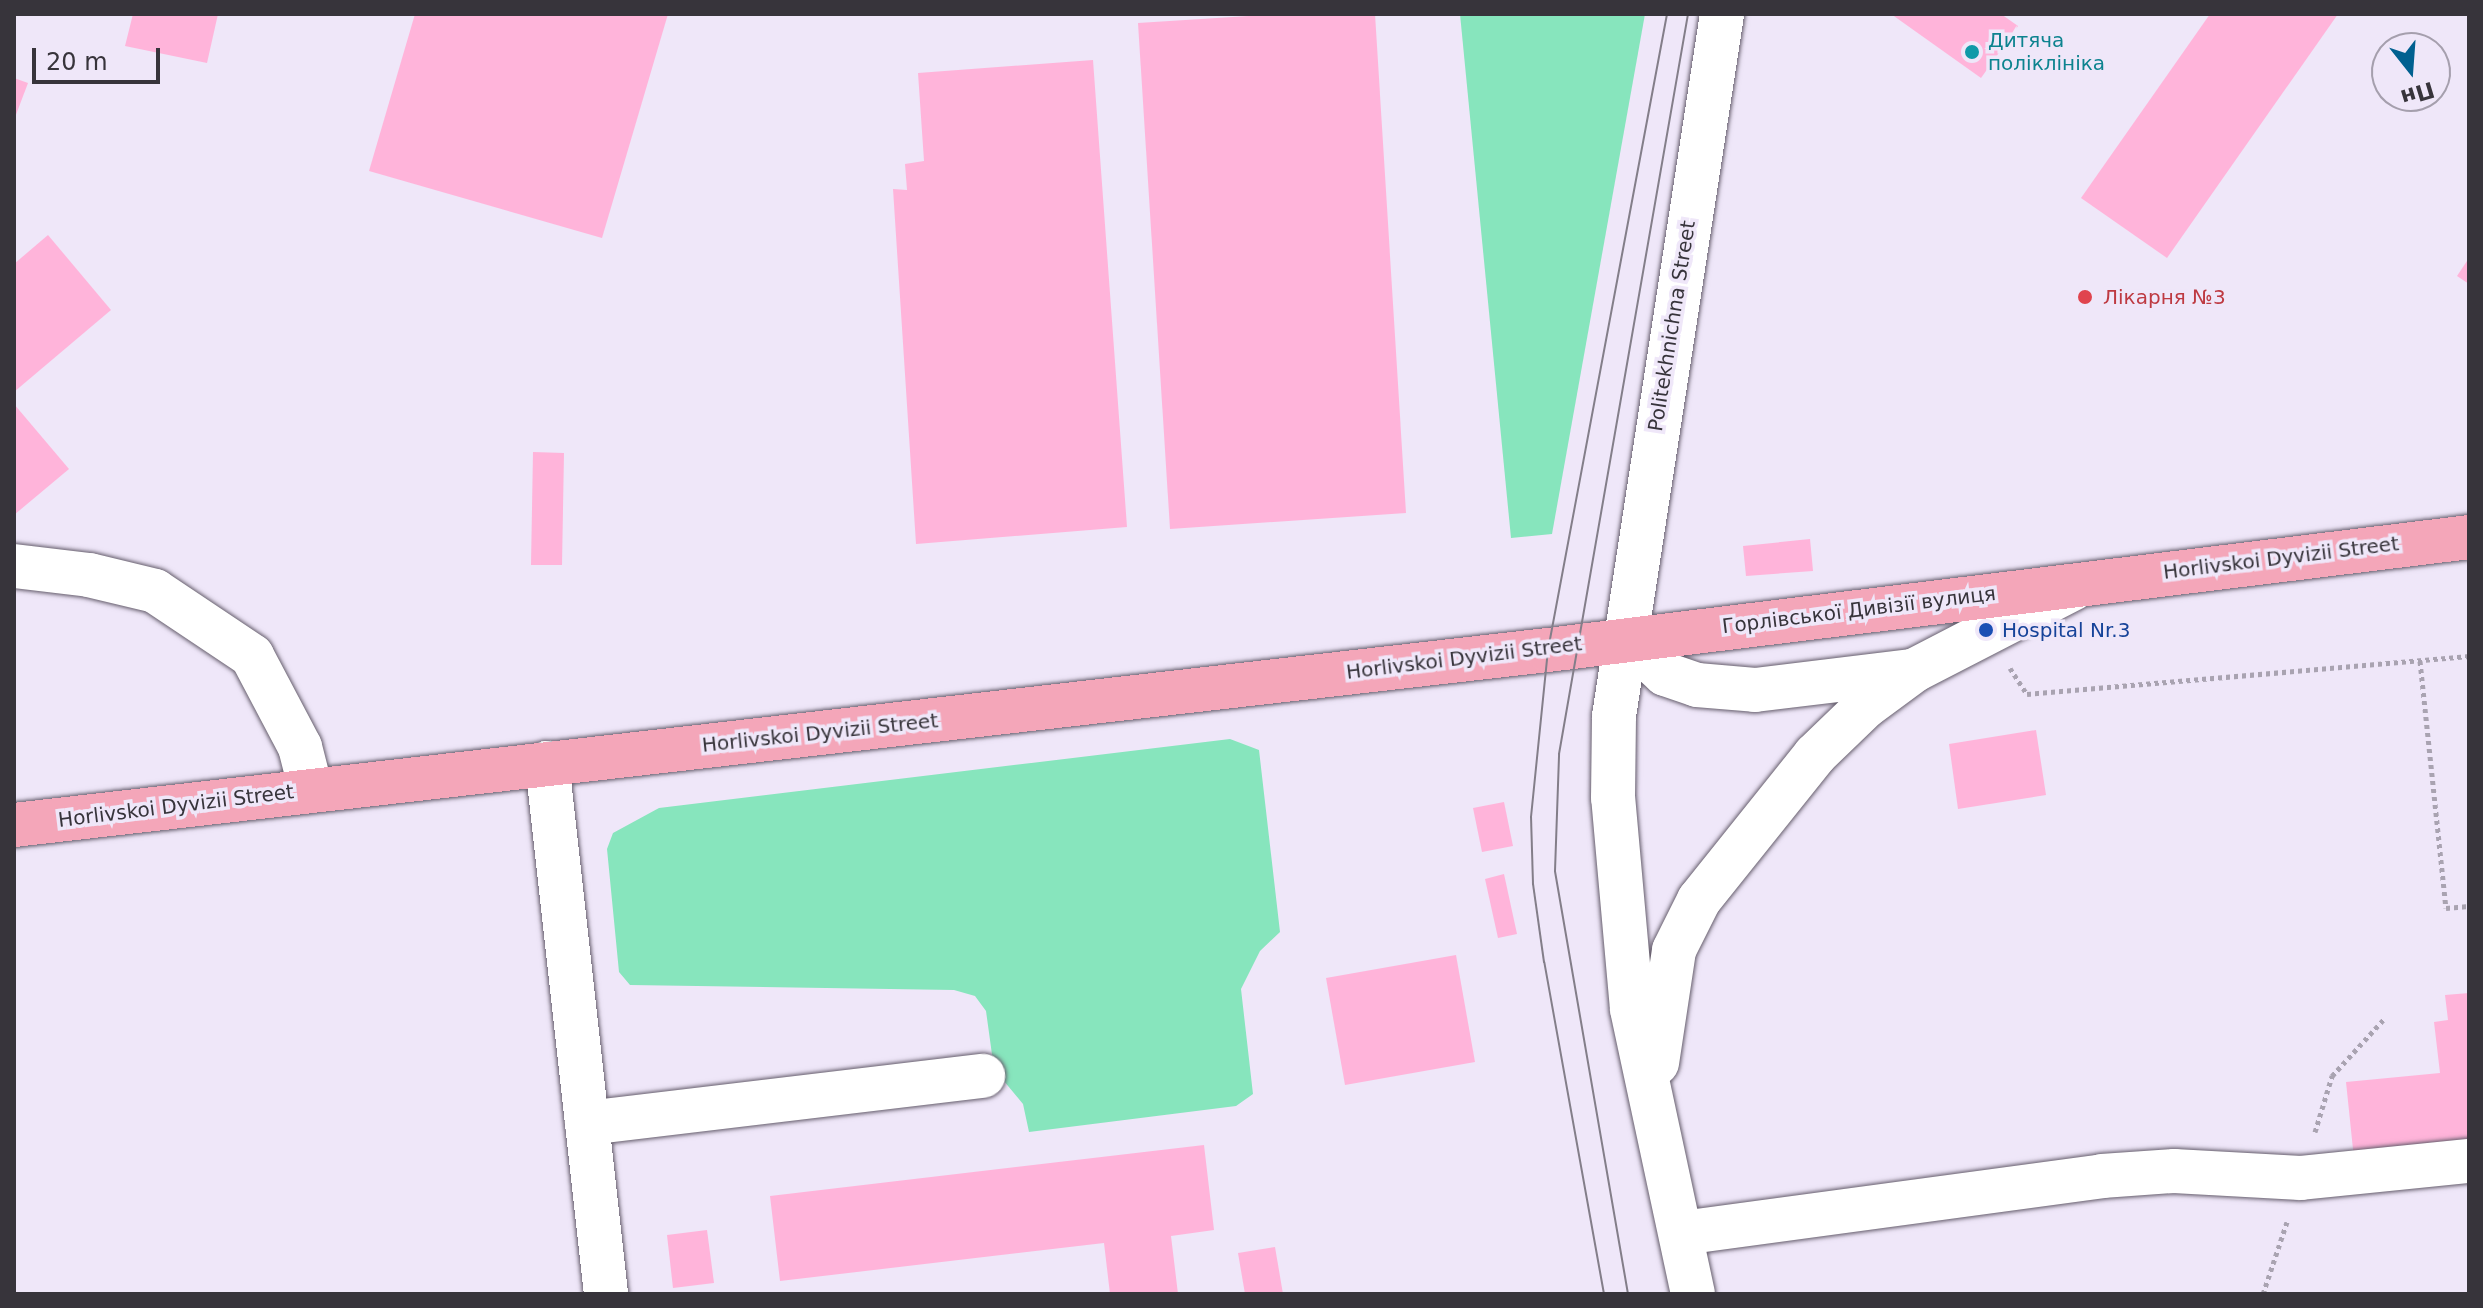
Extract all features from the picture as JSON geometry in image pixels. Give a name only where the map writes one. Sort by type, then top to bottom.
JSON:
[{"type":"main road","name":"Horlivskoi Dyvizii Street","points":[[2092,580],[2469,537]]},
{"type":"main road","name":"Горлівської Дивізії вулиця","points":[[1626,638],[2092,580]]},
{"type":"main road","name":"Horlivskoi Dyvizii Street","points":[[14,825],[1626,638]]},
{"type":"street","name":"Politekhnichna Street","points":[[1693,1294],[1632,1009],[1613,798],[1614,716],[1722,14]]},
{"type":"street","points":[[14,566],[89,575],[155,591],[252,656],[300,747],[311,790]]},
{"type":"street","points":[[1653,1110],[1664,994],[1674,950],[1699,900],[1815,755],[1866,706],[1915,670],[1986,630],[2092,580]]},
{"type":"street","points":[[1626,638],[1665,674],[1697,685],[1755,690],[1915,670]]},
{"type":"street","points":[[547,763],[606,1294]]},
{"type":"street","points":[[587,1123],[983,1076]]},
{"type":"street","points":[[1682,1233],[2102,1176],[2174,1171],[2301,1178],[2469,1161]]},
{"type":"path","points":[[1986,630],[2027,694],[2469,656]]},
{"type":"path","points":[[2420,661],[2446,908],[2469,906]]},
{"type":"green space","points":[[1460,14],[1645,14],[1552,534],[1511,538]]},
{"type":"green space","points":[[1230,739],[1259,750],[1280,932],[1260,951],[1241,989],[1253,1094],[1236,1106],[1029,1132],[1023,1104],[994,1069],[986,1011],[975,996],[954,990],[630,985],[619,972],[607,849],[613,833],[659,808]]},
{"type":"building","points":[[133,14],[218,14],[207,63],[125,46]]},
{"type":"building","points":[[415,14],[668,14],[602,238],[369,171]]},
{"type":"building","points":[[1278,14],[1375,14],[1406,513],[1170,529],[1138,23]]},
{"type":"building","name":"Дитяча поліклініка","points":[[1891,14],[2001,14],[2018,26],[1981,78]]},
{"type":"building","points":[[2210,14],[2338,14],[2167,258],[2081,198]]},
{"type":"building","points":[[1093,60],[1127,527],[916,544],[893,189],[907,190],[905,164],[924,161],[918,73]]},
{"type":"building","points":[[14,78],[28,83],[14,120]]},
{"type":"building","points":[[48,235],[111,310],[14,392],[14,264]]},
{"type":"building","points":[[2469,258],[2469,284],[2457,276]]},
{"type":"building","points":[[14,404],[69,469],[14,515]]},
{"type":"building","points":[[533,452],[564,453],[562,565],[531,565]]},
{"type":"building","points":[[1810,539],[1813,571],[1746,576],[1743,546]]},
{"type":"building","points":[[2036,730],[2046,795],[1958,809],[1949,744]]},
{"type":"building","points":[[1504,802],[1513,846],[1482,852],[1473,808]]},
{"type":"building","points":[[1504,874],[1517,934],[1498,938],[1485,879]]},
{"type":"building","points":[[1456,955],[1475,1062],[1345,1085],[1326,978]]},
{"type":"building","points":[[2469,993],[2469,1147],[2354,1159],[2346,1082],[2440,1073],[2434,1022],[2448,1020],[2445,995]]},
{"type":"building","points":[[1204,1145],[1214,1230],[1171,1236],[1178,1294],[1110,1294],[1104,1243],[780,1281],[770,1196]]},
{"type":"building","points":[[707,1230],[714,1283],[673,1288],[667,1235]]},
{"type":"building","points":[[1275,1247],[1283,1294],[1245,1294],[1238,1253]]},
{"type":"tram line","points":[[1604,1294],[1544,962],[1533,884],[1531,817],[1548,650],[1667,14]]},
{"type":"tram line","points":[[1628,1294],[1555,871],[1559,754],[1688,14]]},
{"type":"place","name":"Дитяча поліклініка","points":[[1972,52]]},
{"type":"place","name":"Лікарня №3","points":[[2085,297]]},
{"type":"place","name":"Hospital Nr.3","points":[[1986,630]]}]
